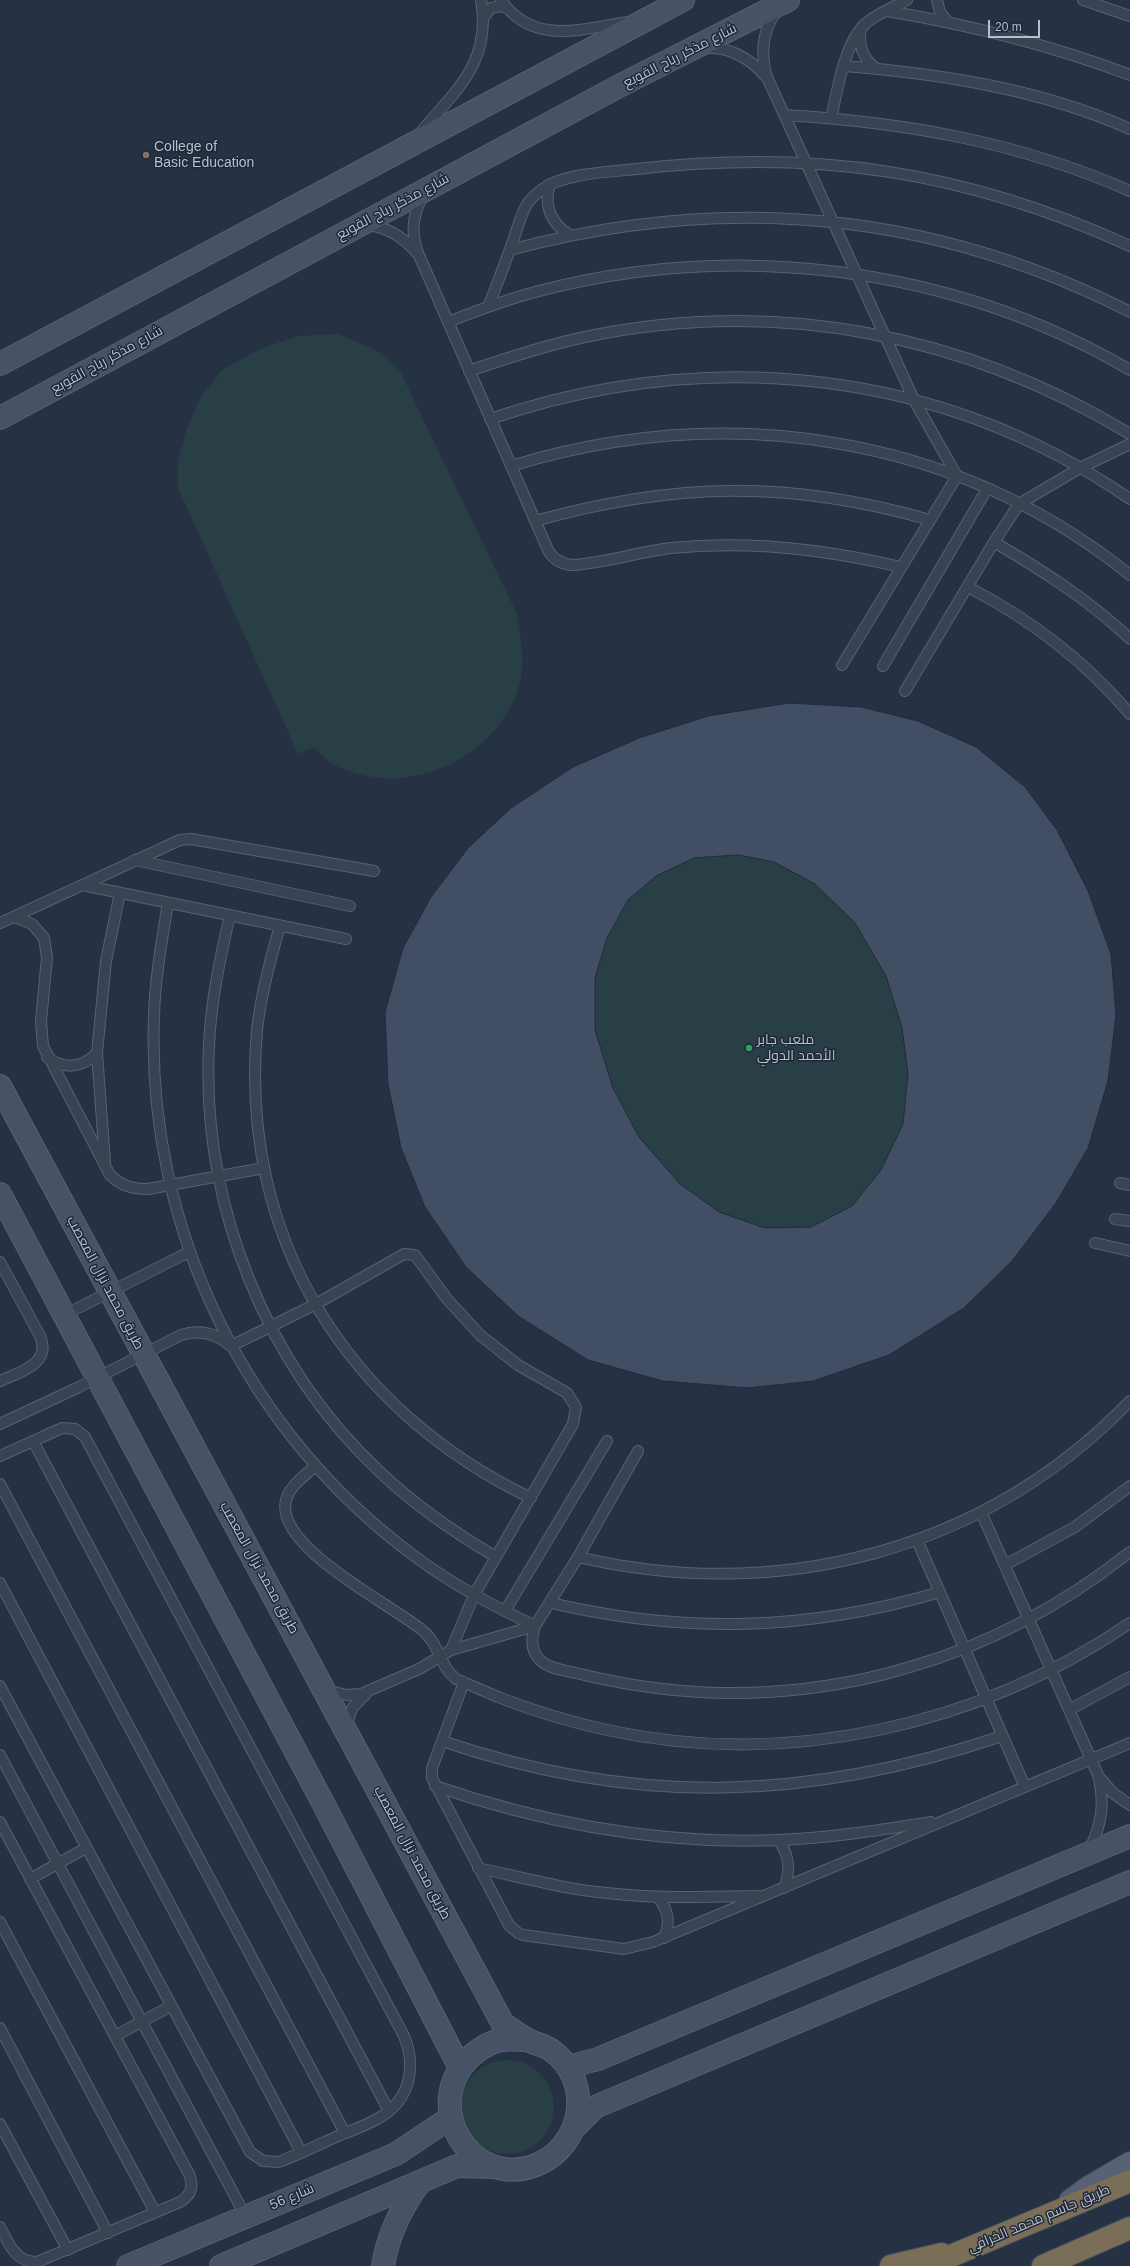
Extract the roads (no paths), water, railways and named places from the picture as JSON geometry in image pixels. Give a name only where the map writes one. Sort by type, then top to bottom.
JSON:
[{"type":"highway","name":"طريق جاسم محمد الخرافي","points":[[927,2266],[1130,2181]]},
{"type":"highway","points":[[1043,2266],[1130,2228]]},
{"type":"highway","points":[[891,2266],[970,2247]]},
{"type":"main road","points":[[1057,2211],[1089,2187],[1130,2164]]},
{"type":"street","points":[[0,364],[684,0]]},
{"type":"street","name":"شارع مذكر رباح القوبع","points":[[0,418],[623,84],[787,1]]},
{"type":"street","name":"طريق محمد نزال المعصب","points":[[0,1086],[143,1356],[325,1689],[503,2024],[527,2040]]},
{"type":"street","points":[[0,1194],[322,1801],[460,2068]]},
{"type":"street","points":[[568,2068],[605,2056],[1130,1836]]},
{"type":"street","points":[[221,2266],[457,2166],[517,2169],[535,2165],[552,2156],[566,2143],[575,2127],[595,2107],[1130,1882]]},
{"type":"street","points":[[498,2167],[481,2160],[467,2149],[457,2135],[450,2118],[449,2100],[452,2083],[460,2068],[478,2049],[502,2040],[527,2040],[551,2050],[568,2068],[577,2086],[579,2106],[575,2127]]},
{"type":"street","name":"شارع 56","points":[[128,2266],[172,2258],[246,2217],[396,2154],[450,2118]]},
{"type":"street","points":[[383,2266],[390,2236],[398,2217],[420,2182]]},
{"type":"lane","points":[[407,148],[473,67],[480,52],[483,34],[484,17],[481,0]]},
{"type":"lane","points":[[831,118],[852,40],[862,27],[907,0]]},
{"type":"lane","points":[[937,0],[940,12],[947,21]]},
{"type":"lane","points":[[1083,0],[1130,16]]},
{"type":"lane","points":[[787,1],[773,18],[764,36],[762,50],[767,77],[914,400],[957,476]]},
{"type":"lane","points":[[484,17],[490,8],[504,4],[526,24],[540,30],[553,32],[648,19]]},
{"type":"lane","points":[[887,11],[947,21],[1041,44],[1130,75]]},
{"type":"lane","points":[[862,27],[860,38],[862,50],[868,60],[876,68]]},
{"type":"lane","points":[[696,48],[718,49],[740,56],[759,69],[767,77]]},
{"type":"lane","points":[[844,66],[876,68],[962,79],[1018,92],[1073,108],[1130,129]]},
{"type":"lane","points":[[784,115],[831,118],[918,128],[983,141],[1048,160],[1130,191]]},
{"type":"lane","points":[[488,307],[526,206],[533,197],[550,184],[573,177],[684,164],[736,161],[806,162],[891,171],[942,181],[1042,209],[1130,246]]},
{"type":"lane","points":[[550,184],[548,200],[549,211],[557,225],[570,235]]},
{"type":"lane","points":[[431,187],[420,201],[414,218],[413,230],[418,253],[535,521],[550,554],[558,561],[567,565],[577,565],[671,548],[738,545],[782,547],[827,552],[901,567]]},
{"type":"lane","points":[[510,250],[570,235],[650,222],[702,218],[776,218],[833,222],[922,237],[993,256],[1049,275],[1130,312]]},
{"type":"lane","points":[[359,225],[378,227],[396,234],[418,253]]},
{"type":"lane","points":[[448,322],[535,292],[577,282],[661,269],[747,265],[790,267],[857,274],[916,285],[999,309],[1078,342],[1130,370]]},
{"type":"lane","points":[[469,371],[526,352],[585,337],[645,327],[697,322],[765,321],[826,326],[885,336],[939,348],[999,368],[1057,393],[1130,434]]},
{"type":"lane","points":[[490,419],[549,400],[631,384],[692,378],[734,377],[796,379],[864,389],[914,400],[996,428],[1080,468],[1130,499]]},
{"type":"lane","points":[[511,466],[551,454],[613,441],[682,434],[717,432],[787,436],[850,445],[890,455],[957,476],[987,489],[1019,504],[1086,543],[1130,575]]},
{"type":"lane","points":[[905,691],[994,542],[1019,504],[1080,468],[1130,444]]},
{"type":"lane","points":[[842,665],[957,476]]},
{"type":"lane","points":[[883,666],[987,489]]},
{"type":"lane","points":[[535,521],[619,500],[657,494],[733,490],[809,494],[884,507],[930,520]]},
{"type":"lane","points":[[994,542],[1055,579],[1105,617],[1130,639]]},
{"type":"lane","points":[[968,587],[1018,615],[1056,642],[1096,678],[1130,714]]},
{"type":"lane","points":[[0,923],[180,840],[191,839],[374,870]]},
{"type":"lane","points":[[135,860],[350,906]]},
{"type":"lane","points":[[82,885],[346,939]]},
{"type":"lane","points":[[105,1168],[98,1099],[97,1053],[106,961],[120,893]]},
{"type":"lane","points":[[168,903],[158,959],[154,1016],[154,1073],[160,1130],[170,1186],[189,1252],[208,1300],[231,1346],[256,1388],[284,1428],[315,1466],[364,1515],[417,1558],[474,1595],[535,1626]]},
{"type":"lane","points":[[230,915],[212,1002],[209,1046],[211,1119],[219,1177],[240,1255],[271,1327],[309,1390],[354,1446],[396,1486],[435,1518],[496,1557]]},
{"type":"lane","points":[[14,917],[32,924],[39,930],[47,947],[41,1033],[47,1057],[105,1168],[115,1180],[129,1188],[148,1189],[264,1168]]},
{"type":"lane","points":[[280,926],[262,994],[256,1056],[256,1098],[264,1168],[281,1230],[293,1259],[316,1304],[359,1368],[402,1413],[450,1452],[476,1470],[530,1498]]},
{"type":"lane","points":[[47,1057],[54,1063],[73,1066],[90,1060],[97,1053]]},
{"type":"lane","points":[[1115,1219],[1130,1221]]},
{"type":"lane","points":[[1095,1243],[1130,1251]]},
{"type":"lane","points":[[64,1315],[189,1252]]},
{"type":"lane","points":[[231,1346],[316,1304],[404,1254],[415,1254],[447,1299],[480,1335],[518,1365],[567,1393],[574,1402],[576,1413],[574,1424],[474,1595],[451,1650]]},
{"type":"lane","points":[[0,1262],[40,1336],[43,1347],[42,1353],[36,1363],[0,1380]]},
{"type":"lane","points":[[0,1424],[97,1379],[190,1333],[204,1333],[217,1336],[231,1346]]},
{"type":"lane","points":[[578,1557],[661,1572],[690,1574],[748,1574],[776,1572],[833,1564],[917,1540],[982,1512],[1054,1467],[1099,1431],[1130,1401]]},
{"type":"lane","points":[[0,1456],[62,1428],[75,1429],[85,1437],[404,2036],[409,2048],[411,2074],[401,2098],[389,2111],[382,2116],[279,2162],[263,2161],[250,2152],[1,1691]]},
{"type":"lane","points":[[33,1441],[389,2111]]},
{"type":"lane","points":[[505,1611],[607,1441]]},
{"type":"lane","points":[[638,1451],[551,1603],[535,1626],[532,1633],[532,1647],[544,1664],[570,1672],[626,1684],[683,1691],[762,1692],[826,1686],[882,1675],[965,1649],[1029,1619],[1082,1587],[1130,1552]]},
{"type":"lane","points":[[315,1466],[294,1484],[286,1500],[286,1517],[293,1533],[317,1556],[354,1585],[425,1632],[431,1638],[452,1676],[535,1710],[609,1730],[685,1741],[761,1743],[838,1737],[913,1722],[986,1699],[1052,1670],[1130,1623]]},
{"type":"lane","points":[[0,1484],[345,2133]]},
{"type":"lane","points":[[1005,1565],[1075,1528],[1130,1486]]},
{"type":"lane","points":[[982,1512],[1098,1775],[1103,1799],[1102,1811],[1096,1835],[1087,1854]]},
{"type":"lane","points":[[917,1540],[1025,1787]]},
{"type":"lane","points":[[0,1583],[301,2152]]},
{"type":"lane","points":[[551,1603],[600,1614],[652,1622],[705,1625],[758,1625],[811,1621],[850,1614],[889,1606],[940,1592]]},
{"type":"lane","points":[[325,1689],[346,1695],[368,1692],[441,1658],[451,1650],[535,1626]]},
{"type":"lane","points":[[1069,1710],[1130,1677]]},
{"type":"lane","points":[[464,1682],[432,1768],[435,1786],[509,1925],[518,1933],[624,1949],[636,1948],[664,1938],[1130,1743]]},
{"type":"lane","points":[[345,1727],[353,1707],[368,1692]]},
{"type":"lane","points":[[442,1741],[510,1762],[566,1775],[651,1786],[723,1788],[794,1784],[851,1776],[935,1757],[1002,1736]]},
{"type":"lane","points":[[0,1755],[246,2217]]},
{"type":"lane","points":[[1098,1775],[1113,1793],[1130,1804]]},
{"type":"lane","points":[[435,1786],[501,1807],[592,1828],[684,1839],[778,1840],[848,1834],[945,1820]]},
{"type":"lane","points":[[0,1822],[191,2179],[191,2188],[187,2196],[180,2202],[37,2262],[23,2260],[12,2251],[0,2227]]},
{"type":"lane","points":[[778,1840],[784,1848],[788,1860],[788,1874],[784,1888]]},
{"type":"lane","points":[[30,1879],[86,1848]]},
{"type":"lane","points":[[478,1868],[565,1888],[657,1897],[764,1896]]},
{"type":"lane","points":[[657,1897],[664,1904],[668,1919],[664,1938]]},
{"type":"lane","points":[[0,1922],[155,2212]]},
{"type":"lane","points":[[115,2036],[171,2006]]},
{"type":"lane","points":[[0,2028],[108,2233]]},
{"type":"lane","points":[[0,2124],[68,2250]]},
{"type":"place","name":"College of Basic Education","points":[[146,155]]},
{"type":"place","name":"ملعب جابر الأحمد الدولي","points":[[749,1048]]}]
